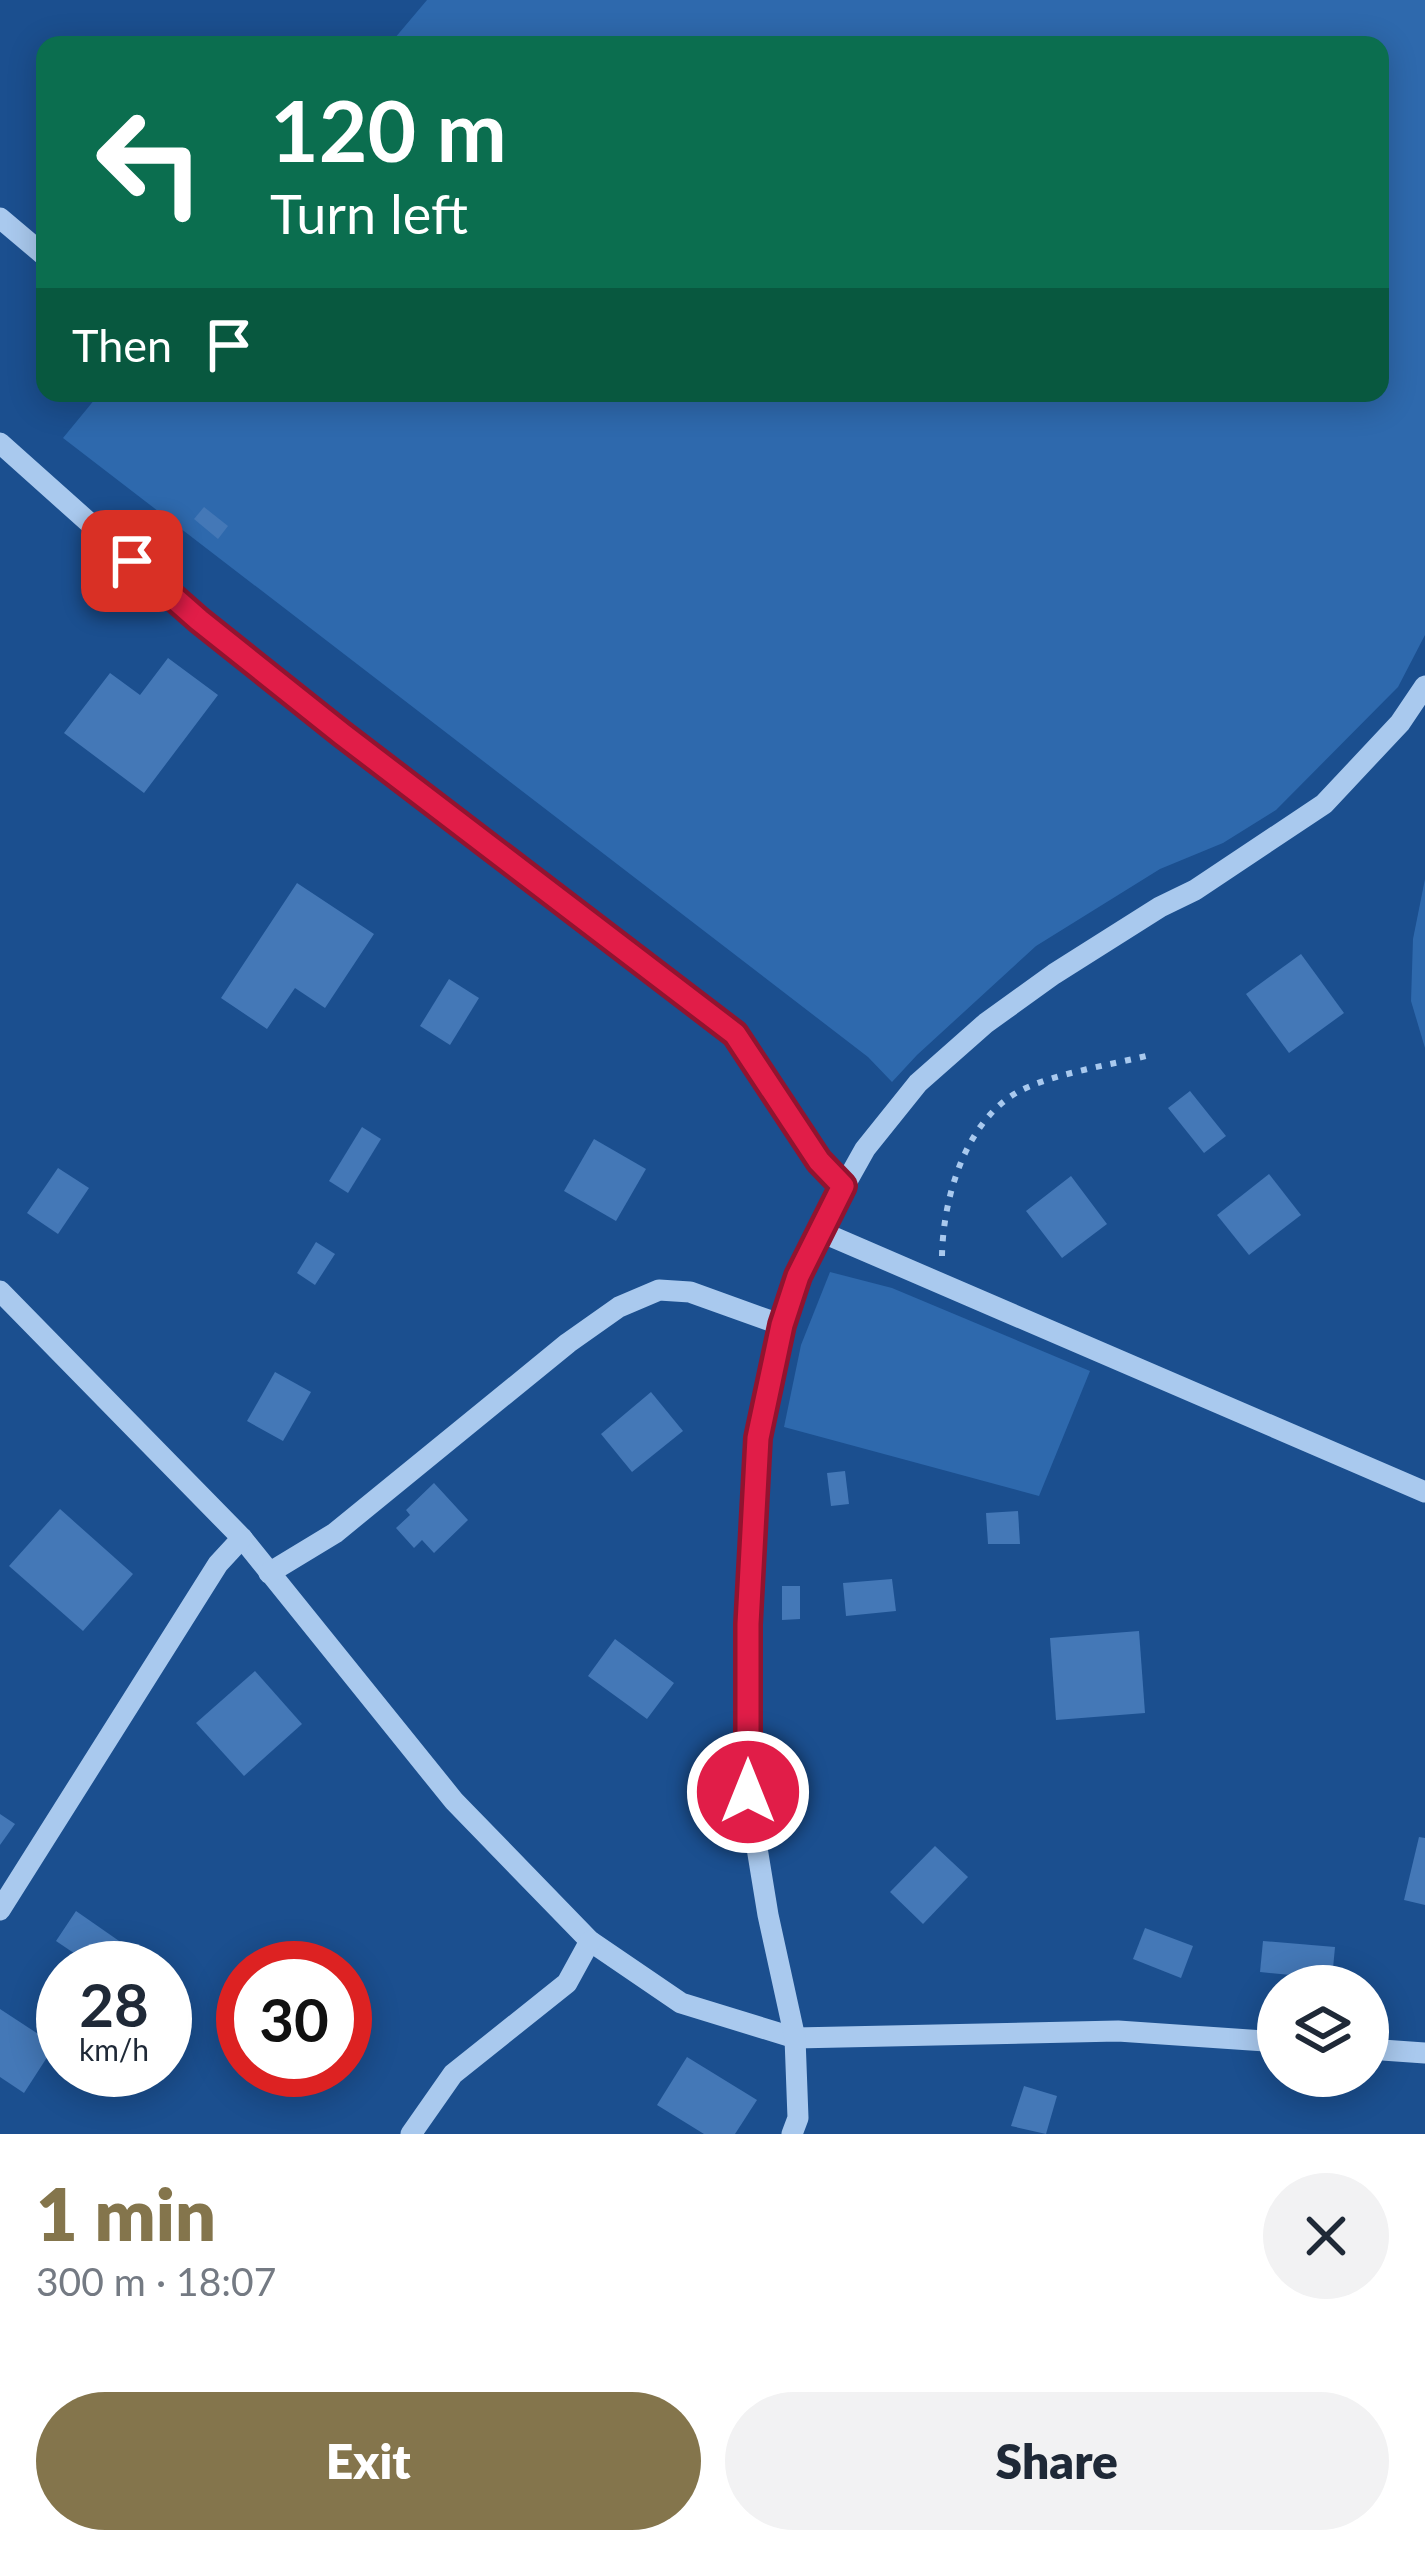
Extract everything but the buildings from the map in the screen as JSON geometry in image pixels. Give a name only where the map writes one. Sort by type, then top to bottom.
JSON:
[{"type":"street","points":[[0,218],[36,248]]},
{"type":"street","points":[[0,443],[199,620],[735,1034],[819,1161],[843,1186]]},
{"type":"street","points":[[792,2134],[798,2118],[795,2038],[748,1792],[748,1624],[758,1438],[782,1325],[798,1276],[865,1149],[918,1083],[1054,974],[1160,907],[1196,890],[1324,804],[1400,723],[1425,686]]},
{"type":"street","points":[[819,1231],[1425,1492]]},
{"type":"street","points":[[269,1573],[335,1533],[619,1307],[659,1290],[689,1292],[782,1325]]},
{"type":"street","points":[[0,1292],[242,1538],[454,1801],[590,1941],[681,2003],[795,2038],[1118,2031],[1257,2041]]},
{"type":"street","points":[[0,1910],[218,1564],[242,1538]]},
{"type":"street","points":[[410,2134],[453,2074],[567,1983],[590,1941]]},
{"type":"street","points":[[1389,2050],[1425,2053]]},
{"type":"path","points":[[941,1284],[943,1223],[966,1151],[984,1121],[1016,1094],[1150,1055]]},
{"type":"shaded area","points":[[427,0],[1425,0],[1425,635],[1398,687],[1276,810],[1223,843],[1160,869],[1036,946],[892,1082],[868,1057],[63,438],[93,402],[1389,402],[1389,36],[397,36]]},
{"type":"shaded area","points":[[1425,879],[1425,1048],[1411,1001],[1413,939]]},
{"type":"shaded area","points":[[830,1272],[892,1288],[1090,1371],[1039,1496],[784,1427],[801,1345]]},
{"type":"route","points":[[132,561],[342,734],[735,1034],[819,1161],[843,1186],[798,1276],[782,1325],[758,1438],[748,1624],[748,1792]]}]
